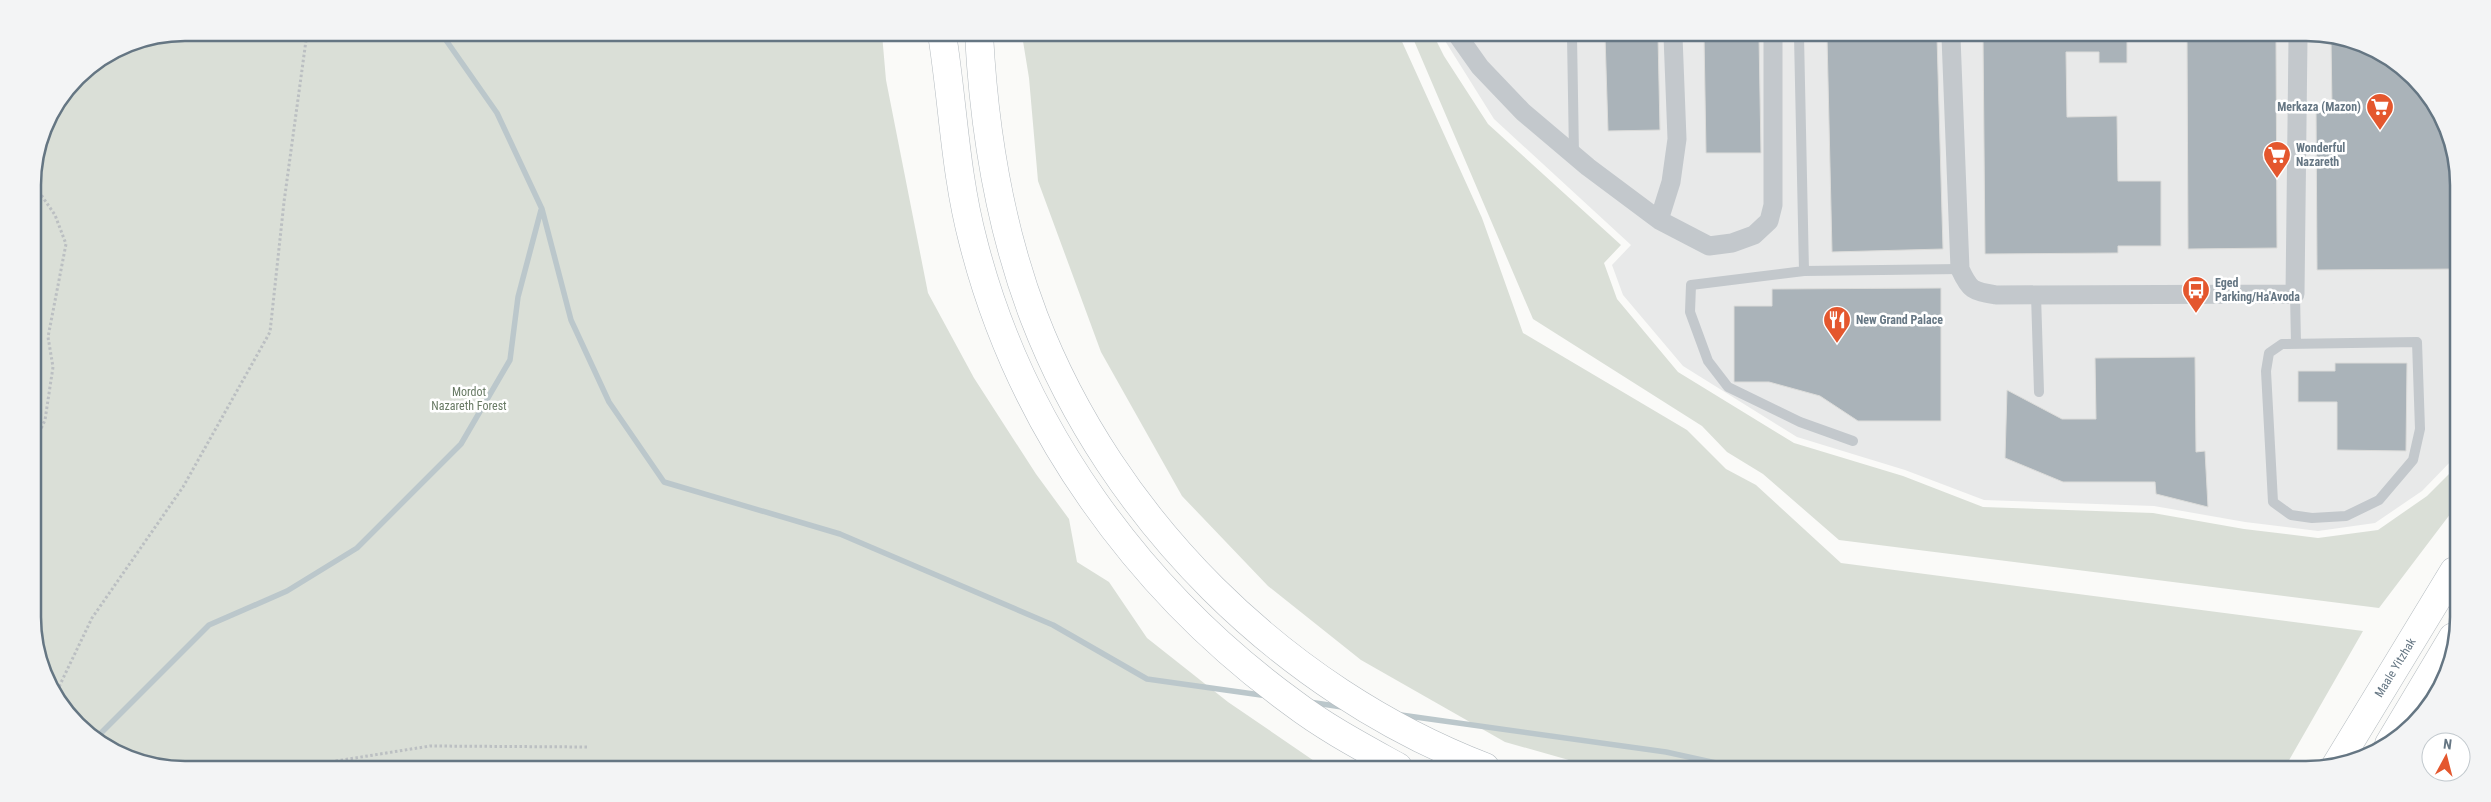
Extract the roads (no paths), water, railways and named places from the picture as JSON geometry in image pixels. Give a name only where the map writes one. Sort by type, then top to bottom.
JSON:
[{"type":"main road","points":[[943,41],[960,178],[966,212],[982,273],[1014,359],[1040,414],[1070,466],[1107,522],[1166,591],[1214,638],[1295,705],[1349,740],[1386,760]]},
{"type":"main road","points":[[980,41],[995,172],[1007,232],[1021,280],[1042,336],[1071,396],[1100,447],[1136,500],[1213,589],[1291,658],[1343,694],[1397,726],[1428,743],[1469,760]]},
{"type":"main road","name":"Maale Yitzhak","points":[[2341,756],[2450,578]]},
{"type":"main road","points":[[2404,722],[2446,649]]},
{"type":"street","points":[[1462,41],[1480,67],[1523,112],[1574,155],[1659,220],[1709,246],[1732,243],[1754,235],[1770,221],[1773,205],[1773,41]]},
{"type":"street","points":[[1659,220],[1671,182],[1676,139],[1673,41]]},
{"type":"street","points":[[1951,41],[1960,269],[1967,285],[1975,291],[1996,295],[2295,294],[2298,41]]},
{"type":"lane","points":[[1572,41],[1574,155]]},
{"type":"lane","points":[[1799,41],[1804,271]]},
{"type":"lane","points":[[1853,441],[1800,422],[1728,387],[1708,361],[1690,312],[1691,286],[1804,271],[1960,269]]},
{"type":"lane","points":[[2295,294],[2296,344]]},
{"type":"lane","points":[[2036,295],[2038,392]]},
{"type":"lane","points":[[2417,342],[2420,429],[2413,460],[2379,500],[2346,516],[2312,518],[2291,516],[2273,502],[2266,371],[2268,353],[2282,344],[2296,344],[2417,342]]},
{"type":"waterway","points":[[447,41],[497,113],[542,209],[571,320],[609,402],[664,482],[840,534],[1053,625],[1147,679],[1268,696]]},
{"type":"waterway","points":[[101,733],[209,625],[287,591],[357,548],[461,444],[510,360],[518,297],[541,210]]},
{"type":"waterway","points":[[1309,702],[1342,707]]},
{"type":"waterway","points":[[1401,715],[1666,752],[1704,760]]},
{"type":"place","name":"Merkaza (Mazon)","points":[[2380,131]]},
{"type":"place","name":"Wonderful Nazareth","points":[[2277,179]]},
{"type":"place","name":"Eged Parking/Ha'Avoda","points":[[2196,314]]},
{"type":"place","name":"New Grand Palace","points":[[1837,344]]},
{"type":"park label","name":"Mordot Nazareth Forest","points":[[469,399]]}]
